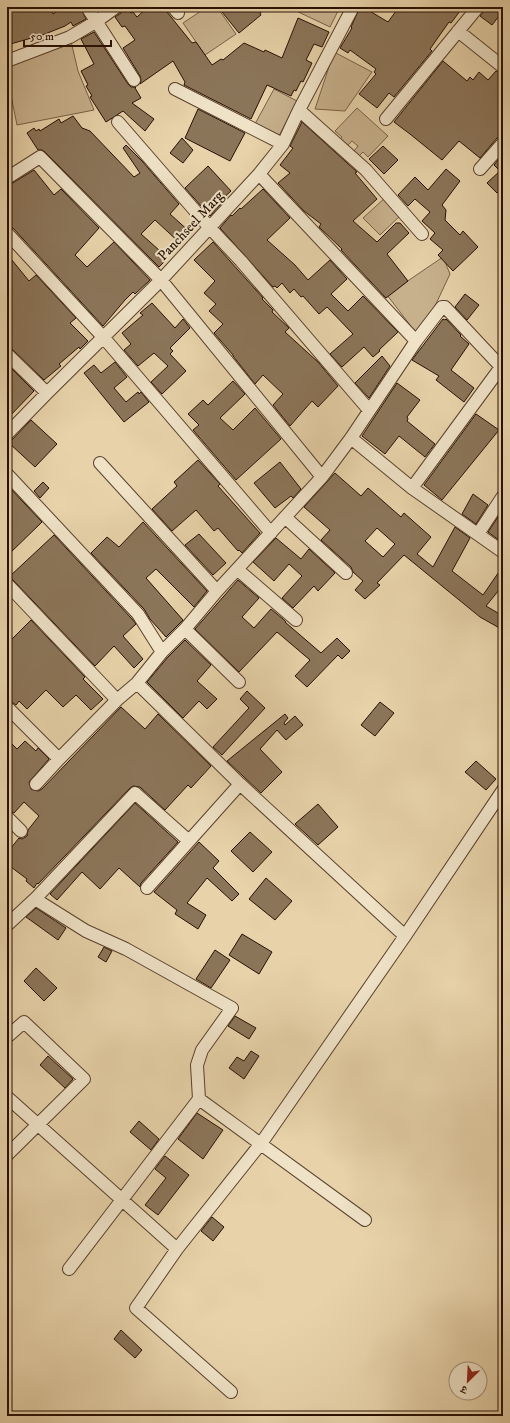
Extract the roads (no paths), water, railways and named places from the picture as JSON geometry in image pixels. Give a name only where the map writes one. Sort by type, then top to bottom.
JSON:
[{"type":"street","points":[[87,7],[134,80]]},
{"type":"street","points":[[7,60],[70,37],[97,21],[116,7]]},
{"type":"street","name":"Panchseel Marg","points":[[7,434],[161,280],[259,174],[283,144],[299,110],[353,7]]},
{"type":"street","points":[[386,119],[478,7]]},
{"type":"street","points":[[458,31],[503,67]]},
{"type":"street","points":[[175,89],[283,144]]},
{"type":"street","points":[[299,110],[366,170],[422,234]]},
{"type":"street","points":[[118,122],[210,228],[241,261],[369,410]]},
{"type":"street","points":[[480,169],[503,143]]},
{"type":"street","points":[[7,178],[40,157],[161,280],[322,477]]},
{"type":"street","points":[[259,174],[416,341]]},
{"type":"street","points":[[7,233],[104,338],[271,533]]},
{"type":"street","points":[[36,784],[58,759],[137,682],[162,652],[186,629],[217,591],[238,570],[322,477],[351,438],[416,341],[442,307],[445,307],[502,368],[412,488]]},
{"type":"street","points":[[7,354],[47,393]]},
{"type":"street","points":[[351,438],[412,488],[503,552]]},
{"type":"street","points":[[100,463],[217,591]]},
{"type":"street","points":[[7,474],[138,614],[162,652]]},
{"type":"street","points":[[478,534],[503,496]]},
{"type":"street","points":[[285,517],[346,573]]},
{"type":"street","points":[[238,570],[296,620]]},
{"type":"street","points":[[7,584],[117,700]]},
{"type":"street","points":[[186,629],[239,682]]},
{"type":"street","points":[[137,682],[240,784],[406,936]]},
{"type":"street","points":[[7,706],[58,759]]},
{"type":"street","points":[[147,888],[240,784]]},
{"type":"street","points":[[231,1392],[136,1308],[177,1249],[261,1144],[406,936],[503,790]]},
{"type":"street","points":[[7,925],[35,899],[135,793],[189,841]]},
{"type":"street","points":[[7,817],[21,831]]},
{"type":"street","points":[[35,899],[86,931],[126,949],[232,1008],[202,1050],[197,1066],[199,1099],[69,1269]]},
{"type":"street","points":[[7,1038],[24,1022],[84,1079],[7,1155]]},
{"type":"street","points":[[7,1097],[177,1249]]},
{"type":"street","points":[[199,1099],[365,1220]]}]
